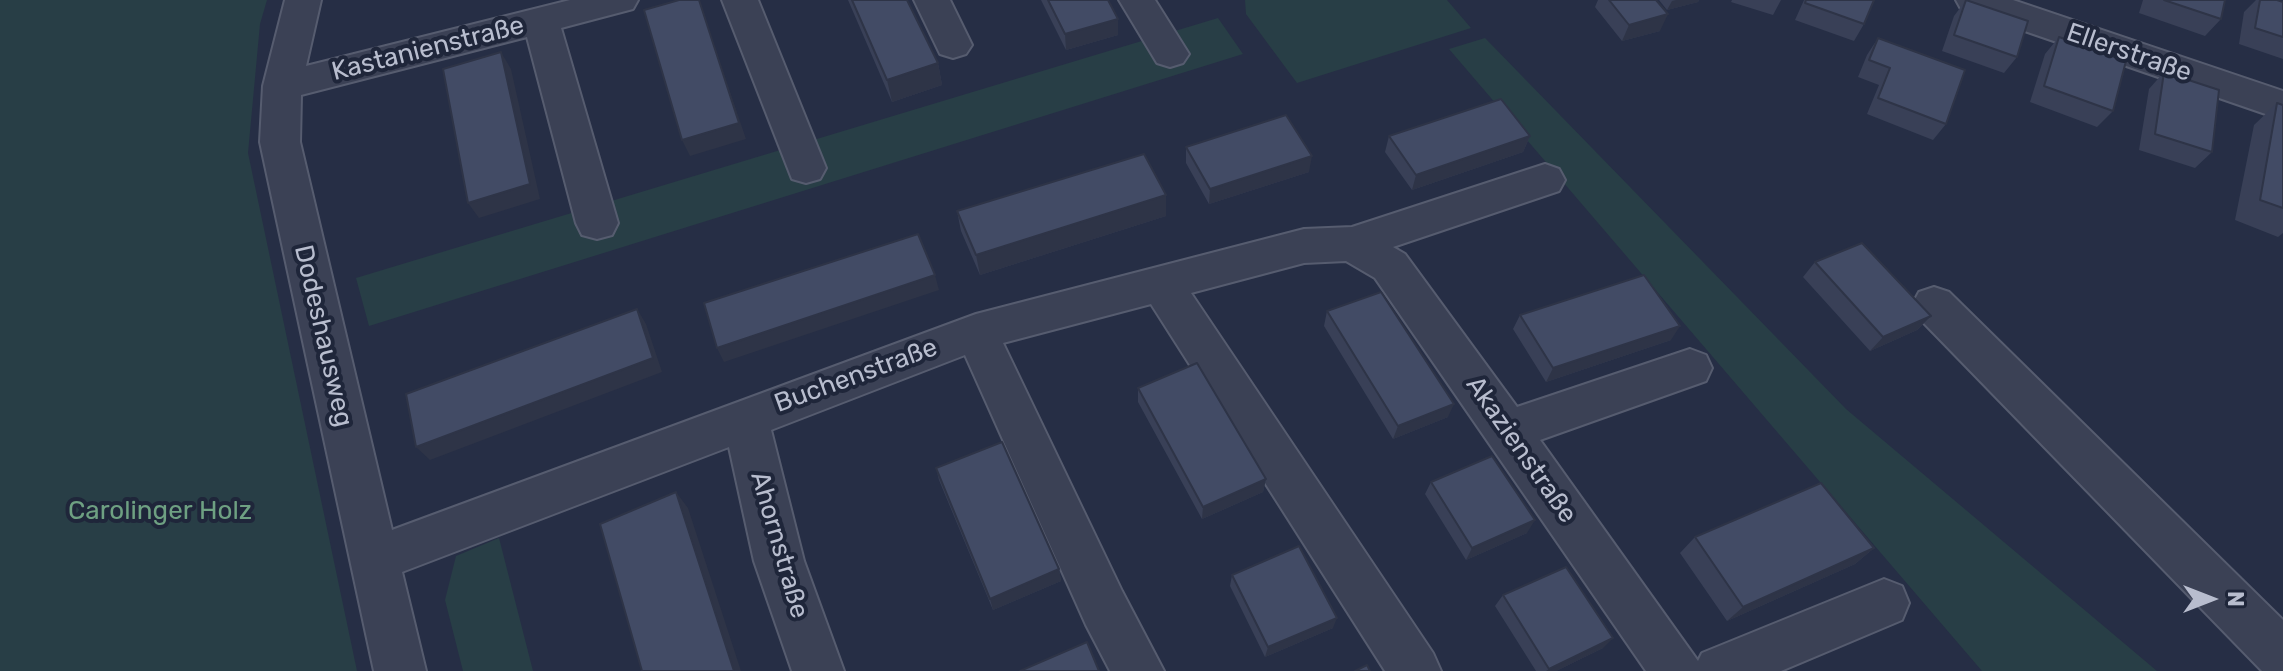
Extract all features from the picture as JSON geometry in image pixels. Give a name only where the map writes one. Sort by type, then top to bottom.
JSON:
[{"type":"street","name":"Dodeshausweg","points":[[303,0],[282,86],[280,142],[400,671]]},
{"type":"street","name":"Kastanienstraße","points":[[282,86],[620,0]]},
{"type":"street","points":[[740,0],[806,168]]},
{"type":"street","points":[[932,0],[953,45]]},
{"type":"street","points":[[1137,0],[1170,54]]},
{"type":"street","name":"Ellerstraße","points":[[1974,0],[2283,106]]},
{"type":"street","points":[[541,21],[597,223]]},
{"type":"street","name":"Buchenstraße","points":[[375,560],[976,332],[1304,246],[1352,244],[1545,180]]},
{"type":"street","name":"Akazienstraße","points":[[1352,244],[1390,266],[1677,671]]},
{"type":"street","points":[[1161,283],[1415,671]]},
{"type":"street","points":[[1934,305],[2283,656]]},
{"type":"street","points":[[976,332],[1104,608],[1138,671]]},
{"type":"street","points":[[1507,431],[1690,368]]},
{"type":"street","name":"Ahornstraße","points":[[745,418],[779,561],[818,671]]},
{"type":"street","points":[[1720,671],[1884,603]]},
{"type":"green space","name":"Carolinger Holz","points":[[0,0],[267,0],[260,24],[248,153],[357,671],[0,671]]},
{"type":"green space","points":[[1245,0],[1447,0],[1471,28],[1297,83],[1246,14]]},
{"type":"green space","points":[[1218,18],[1243,54],[369,326],[356,278]]},
{"type":"green space","points":[[1485,38],[1846,409],[2157,671],[1982,671],[1449,49]]},
{"type":"green space","points":[[499,538],[533,671],[463,671],[445,600],[456,556]]},
{"type":"building","points":[[679,0],[699,0],[739,123],[682,140],[644,10]]},
{"type":"building","points":[[852,0],[907,0],[938,63],[887,80]]},
{"type":"building","points":[[1048,0],[1108,0],[1118,19],[1065,34]]},
{"type":"building","points":[[1609,0],[1656,0],[1668,14],[1629,25]]},
{"type":"building","points":[[1806,0],[1874,0],[1864,24],[1805,3]]},
{"type":"building","points":[[1966,0],[2028,21],[2017,57],[1954,35]]},
{"type":"building","points":[[2164,0],[2225,0],[2221,19]]},
{"type":"building","points":[[2260,0],[2283,2],[2283,37],[2255,28]]},
{"type":"building","points":[[2059,37],[2126,61],[2113,111],[2044,86]]},
{"type":"building","points":[[1878,38],[1965,70],[1946,124],[1878,98],[1890,68],[1869,60]]},
{"type":"building","points":[[501,52],[530,184],[468,203],[443,69]]},
{"type":"building","points":[[2164,72],[2219,90],[2212,152],[2155,134]]},
{"type":"building","points":[[1501,99],[1530,136],[1416,175],[1389,136]]},
{"type":"building","points":[[2277,103],[2283,105],[2283,208],[2260,200]]},
{"type":"building","points":[[1286,115],[1312,156],[1210,189],[1186,147]]},
{"type":"building","points":[[1144,154],[1166,195],[976,255],[957,211]]},
{"type":"building","points":[[918,234],[935,275],[717,348],[704,303]]},
{"type":"building","points":[[1862,243],[1931,316],[1883,337],[1815,262]]},
{"type":"building","points":[[1644,275],[1680,326],[1553,368],[1520,315]]},
{"type":"building","points":[[1381,292],[1454,404],[1398,426],[1327,311]]},
{"type":"building","points":[[637,309],[653,358],[416,447],[406,394]]},
{"type":"building","points":[[1197,363],[1266,479],[1203,507],[1138,388]]},
{"type":"building","points":[[1002,442],[1059,569],[990,599],[936,468]]},
{"type":"building","points":[[1492,456],[1535,520],[1472,548],[1431,482]]},
{"type":"building","points":[[1821,483],[1874,548],[1743,607],[1695,537]]},
{"type":"building","points":[[676,492],[734,671],[642,671],[600,524]]},
{"type":"building","points":[[1299,546],[1337,618],[1268,647],[1232,575]]},
{"type":"building","points":[[1566,567],[1613,638],[1549,669],[1503,595]]},
{"type":"building","points":[[1087,642],[1099,671],[1020,671]]},
{"type":"building","points":[[1367,665],[1370,671],[1355,671]]}]
